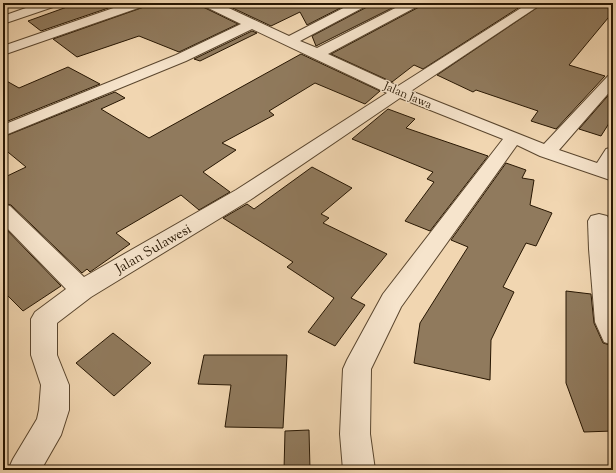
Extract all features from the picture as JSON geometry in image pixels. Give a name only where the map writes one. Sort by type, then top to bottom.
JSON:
[{"type":"street","points":[[3,20],[52,3]]},
{"type":"street","points":[[3,51],[140,3]]},
{"type":"street","points":[[288,41],[362,3]]},
{"type":"street","points":[[317,54],[414,3]]},
{"type":"street","name":"Jalan Sulawesi","points":[[24,470],[50,426],[54,410],[55,385],[44,355],[44,319],[82,290],[243,195],[398,92],[537,3]]},
{"type":"street","name":"Jalan Jawa","points":[[213,4],[398,92],[514,137],[547,152],[608,173]]},
{"type":"street","points":[[3,131],[181,58],[253,24]]},
{"type":"street","points":[[547,152],[613,79]]},
{"type":"street","points":[[359,470],[355,434],[357,369],[392,301],[514,137]]},
{"type":"street","points":[[608,173],[613,153]]},
{"type":"street","points":[[3,211],[82,290]]},
{"type":"street","points":[[599,221],[600,249],[608,322],[613,334]]},
{"type":"building","points":[[78,3],[87,6],[94,3],[123,3],[41,31],[28,21]]},
{"type":"building","points":[[147,3],[201,3],[203,7],[238,24],[179,52],[139,36],[77,57],[53,39],[144,7]]},
{"type":"building","points":[[222,3],[350,3],[307,25],[300,12],[271,26]]},
{"type":"building","points":[[369,3],[402,3],[316,46],[312,36],[367,7]]},
{"type":"building","points":[[421,3],[526,3],[423,69],[414,65],[392,82],[331,54],[419,7]]},
{"type":"building","points":[[544,3],[613,3],[613,12],[569,65],[605,76],[556,129],[531,121],[538,111],[476,90],[473,92],[437,75]]},
{"type":"building","points":[[252,31],[257,33],[200,61],[194,59]]},
{"type":"building","points":[[301,54],[380,91],[365,104],[315,83],[269,111],[274,115],[222,143],[236,150],[203,172],[230,192],[199,210],[181,195],[116,233],[130,244],[90,272],[87,269],[82,273],[11,205],[3,203],[3,178],[26,167],[3,148],[3,137],[115,92],[125,98],[101,109],[149,138]]},
{"type":"building","points":[[68,67],[100,84],[3,123],[3,79],[19,88]]},
{"type":"building","points":[[613,90],[613,117],[601,136],[579,129]]},
{"type":"building","points":[[388,109],[415,119],[406,128],[488,156],[430,231],[405,221],[434,182],[427,179],[433,172],[352,139]]},
{"type":"building","points":[[506,163],[526,170],[522,178],[534,180],[530,205],[552,213],[536,246],[526,243],[503,287],[514,292],[491,340],[490,380],[414,363],[420,323],[468,247],[451,240]]},
{"type":"building","points":[[312,167],[352,188],[321,214],[329,218],[323,223],[387,254],[351,298],[365,305],[335,346],[308,332],[334,298],[287,267],[293,262],[223,218],[247,204],[254,209]]},
{"type":"building","points":[[3,226],[61,286],[23,311],[3,291]]},
{"type":"building","points":[[566,291],[591,294],[594,323],[603,343],[613,346],[613,431],[584,432],[566,383]]},
{"type":"building","points":[[113,333],[151,363],[114,396],[76,363]]},
{"type":"building","points":[[204,355],[287,355],[283,428],[225,427],[231,385],[198,384]]},
{"type":"building","points":[[309,430],[310,470],[284,470],[285,431]]}]
